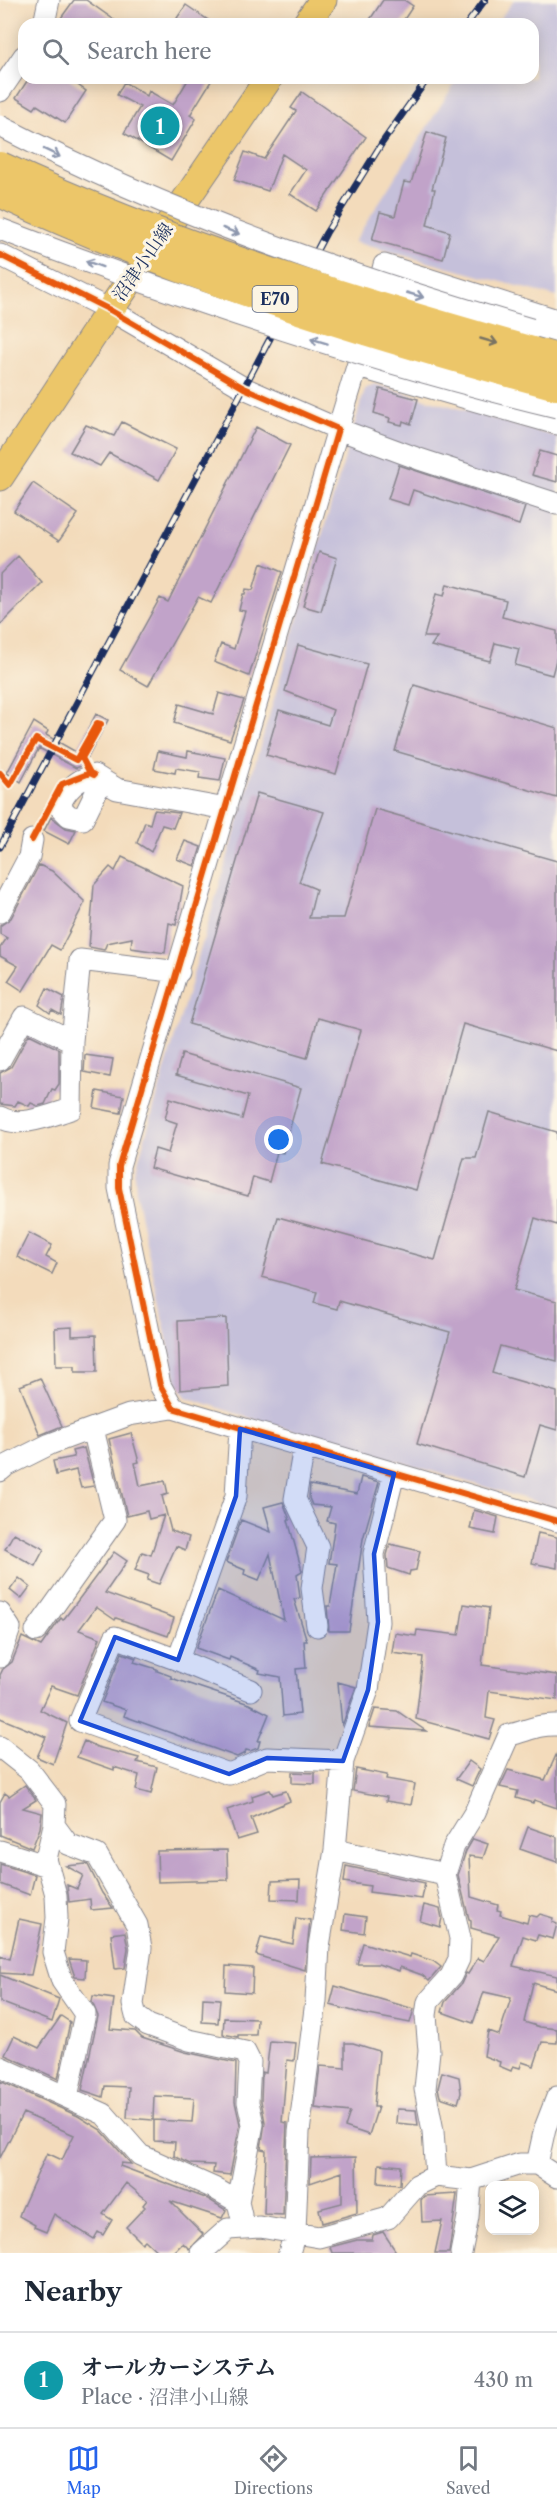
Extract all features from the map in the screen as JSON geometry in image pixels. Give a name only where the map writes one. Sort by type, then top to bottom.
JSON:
[{"type":"highway","points":[[0,154],[213,253]]},
{"type":"highway","name":"E70","points":[[0,168],[120,219],[213,253],[393,314],[557,360]]},
{"type":"highway","name":"E70","points":[[0,191],[174,264],[341,322],[557,384]]},
{"type":"highway","points":[[0,212],[276,309],[342,329],[475,362]]},
{"type":"main road","points":[[310,18],[323,0]]},
{"type":"main road","name":"沼津小山線","points":[[0,477],[110,309],[265,84]]},
{"type":"street","points":[[45,18],[49,0]]},
{"type":"street","points":[[0,91],[18,65]]},
{"type":"street","points":[[0,126],[136,193],[212,224],[405,292],[557,336]]},
{"type":"street","points":[[0,229],[131,278],[305,337],[464,385],[557,407]]},
{"type":"street","points":[[0,255],[110,309],[244,388],[338,429],[419,459],[557,504]]},
{"type":"street","points":[[173,1408],[160,1385],[119,1188],[119,1166],[358,367],[384,265],[557,320]]},
{"type":"street","points":[[358,367],[557,424]]},
{"type":"street","points":[[102,780],[117,789],[225,809]]},
{"type":"street","points":[[0,912],[29,857],[32,840]]},
{"type":"street","points":[[0,1117],[6,1121],[35,1120],[70,1109],[72,1041],[80,960],[178,972]]},
{"type":"street","points":[[0,1060],[24,1017],[72,1041]]},
{"type":"street","points":[[0,1471],[50,1444],[129,1415],[173,1408],[557,1521]]},
{"type":"street","points":[[36,1631],[115,1520],[93,1429]]},
{"type":"street","points":[[178,1660],[237,1496],[240,1429]]},
{"type":"street","points":[[304,1447],[295,1499],[318,1547],[312,1588],[316,1626]]},
{"type":"street","points":[[289,2253],[295,2232],[300,2132],[316,2001],[319,1946],[335,1850],[343,1761],[368,1690],[378,1622],[374,1554],[394,1474]]},
{"type":"street","points":[[0,1612],[10,1628],[0,1657]]},
{"type":"street","points":[[251,1690],[115,1637],[80,1722],[229,1774],[267,1758],[343,1761]]},
{"type":"street","points":[[436,2176],[433,2131],[425,2089],[429,2051],[426,2015],[428,2002],[451,1976],[459,1959],[460,1938],[445,1874],[454,1846],[475,1812],[509,1735],[540,1724],[557,1725]]},
{"type":"street","points":[[0,1747],[28,1770],[55,1804],[54,1825],[46,1858],[56,1895],[57,1918],[52,1952],[62,1981],[85,2014],[67,2097]]},
{"type":"street","points":[[54,1825],[68,1844],[97,1855],[137,1924],[141,1948],[133,2004],[136,2016],[148,2025],[189,2040],[245,2052],[250,2062],[248,2102],[253,2124],[238,2202],[244,2228]]},
{"type":"street","points":[[335,1850],[445,1874]]},
{"type":"street","points":[[0,1851],[48,1866]]},
{"type":"street","points":[[0,2067],[104,2114],[140,2155],[214,2188],[238,2202]]},
{"type":"street","points":[[537,2164],[545,2128],[557,2097]]},
{"type":"street","points":[[201,2253],[228,2229],[260,2227],[319,2238],[388,2218],[417,2185],[436,2176],[471,2180],[520,2164],[537,2164],[557,2177]]},
{"type":"street","points":[[461,2253],[468,2217],[471,2180]]},
{"type":"path","points":[[0,773],[9,784],[36,739],[76,760],[98,723],[100,724],[86,750]]},
{"type":"highlighted area","points":[[240,1429],[394,1474],[374,1554],[378,1622],[368,1690],[343,1761],[267,1758],[229,1774],[80,1721],[115,1637],[178,1660],[236,1496]]},
{"type":"shaded area","points":[[514,0],[557,0],[557,297],[354,242],[454,84],[539,84],[539,18],[500,18]]},
{"type":"shaded area","points":[[374,384],[557,437],[557,1508],[253,1419],[186,1397],[176,1381],[136,1195],[135,1172],[365,389]]},
{"type":"building","points":[[74,0],[86,0],[112,18],[61,18]]},
{"type":"building","points":[[383,0],[404,0],[413,6],[405,18],[371,18]]},
{"type":"building","points":[[186,5],[205,18],[177,18]]},
{"type":"building","points":[[25,84],[76,84],[86,91],[65,123],[37,105],[34,109],[16,98]]},
{"type":"building","points":[[123,84],[127,84],[147,96],[149,91],[173,105],[185,84],[209,84],[190,115],[196,119],[171,161],[124,133],[140,107],[117,95]]},
{"type":"building","points":[[302,92],[366,137],[316,211],[290,194],[306,170],[282,154],[268,191],[234,180],[245,152],[264,159],[296,111],[291,108]]},
{"type":"building","points":[[427,132],[446,138],[432,189],[435,189],[427,225],[450,232],[443,259],[372,240],[380,212],[395,216],[404,182],[411,183]]},
{"type":"building","points":[[380,389],[418,399],[411,424],[403,421],[402,425],[389,422],[390,418],[374,413]]},
{"type":"building","points":[[122,422],[176,449],[159,480],[109,453],[100,466],[70,452],[86,425],[114,436]]},
{"type":"building","points":[[256,427],[290,445],[211,603],[198,597],[148,686],[120,670],[160,598],[168,602]]},
{"type":"building","points":[[540,451],[557,456],[557,482],[532,475]]},
{"type":"building","points":[[399,465],[525,507],[519,525],[413,490],[408,505],[388,499]]},
{"type":"building","points":[[33,483],[78,514],[59,541],[14,511]]},
{"type":"building","points":[[319,552],[337,558],[321,611],[303,606]]},
{"type":"building","points":[[18,556],[42,583],[0,625],[0,574]]},
{"type":"building","points":[[261,563],[282,572],[249,676],[214,662],[221,644],[234,649],[245,611],[239,610],[243,594],[246,589],[253,590]]},
{"type":"building","points":[[447,584],[506,600],[502,617],[557,631],[557,656],[552,675],[515,665],[519,649],[495,643],[490,661],[431,646],[437,637],[424,637],[436,594],[444,596]]},
{"type":"building","points":[[298,645],[367,664],[336,774],[266,755],[279,710],[328,725],[333,710],[285,691]]},
{"type":"building","points":[[414,685],[557,728],[557,798],[395,751]]},
{"type":"building","points":[[219,693],[244,700],[230,740],[174,723],[179,704],[213,714]]},
{"type":"building","points":[[96,714],[108,720],[84,765],[76,768],[39,748],[21,782],[7,773],[34,722],[48,731],[46,735],[76,752]]},
{"type":"building","points":[[158,751],[187,757],[188,751],[225,758],[220,781],[199,778],[200,772],[176,768],[175,773],[154,769]]},
{"type":"building","points":[[257,793],[324,812],[299,882],[316,889],[309,918],[344,918],[375,809],[557,861],[557,1051],[463,1024],[416,1190],[322,1164],[361,1030],[318,1018],[307,1058],[189,1024]]},
{"type":"building","points":[[154,810],[179,813],[173,828],[162,825],[151,852],[137,843],[145,822],[150,824]]},
{"type":"building","points":[[51,817],[66,828],[76,830],[69,844],[44,831]]},
{"type":"building","points":[[185,841],[201,847],[195,866],[177,859]]},
{"type":"building","points":[[122,857],[183,886],[176,925],[169,923],[165,953],[131,948],[132,938],[107,943],[104,950],[89,947],[94,885],[110,867],[115,871]]},
{"type":"building","points":[[39,865],[52,871],[85,902],[60,950],[51,945],[23,991],[8,981],[18,966],[0,956],[0,948],[7,938],[0,934],[0,926],[11,918]]},
{"type":"building","points":[[47,988],[64,997],[61,1015],[52,1010],[50,1013],[39,1005]]},
{"type":"building","points":[[29,1034],[59,1049],[59,1084],[55,1090],[52,1089],[45,1104],[38,1106],[31,1103],[29,1106],[18,1101],[15,1106],[0,1104],[0,1073],[11,1067]]},
{"type":"building","points":[[182,1054],[301,1088],[283,1153],[277,1152],[269,1182],[253,1177],[248,1196],[150,1168],[155,1149],[168,1153],[177,1123],[165,1119],[170,1098],[242,1119],[248,1096],[176,1075]]},
{"type":"building","points":[[85,1055],[113,1059],[110,1077],[84,1072]]},
{"type":"building","points":[[97,1091],[124,1096],[121,1113],[94,1108]]},
{"type":"building","points":[[489,1112],[557,1132],[557,1225],[535,1218],[514,1290],[557,1301],[557,1361],[500,1346],[492,1373],[557,1392],[557,1430],[540,1425],[525,1477],[417,1444],[450,1332],[339,1301],[337,1309],[314,1303],[317,1292],[262,1277],[278,1217],[435,1260],[464,1158],[476,1158]]},
{"type":"building","points":[[29,1233],[52,1245],[46,1257],[57,1263],[52,1274],[17,1257]]},
{"type":"building","points":[[226,1318],[228,1386],[180,1390],[178,1321]]},
{"type":"building","points":[[72,1327],[72,1336],[96,1335],[97,1372],[75,1372],[75,1366],[56,1366],[55,1328]]},
{"type":"building","points":[[40,1378],[62,1426],[40,1435],[20,1386]]},
{"type":"building","points":[[131,1433],[139,1462],[135,1463],[140,1486],[165,1481],[168,1494],[162,1496],[171,1531],[189,1537],[185,1550],[176,1546],[159,1584],[147,1580],[149,1575],[135,1570],[142,1552],[151,1555],[164,1515],[149,1519],[147,1511],[127,1516],[109,1439]]},
{"type":"building","points":[[84,1448],[94,1486],[81,1488],[76,1470],[56,1475],[53,1461],[74,1457],[72,1451]]},
{"type":"building","points":[[361,1477],[379,1482],[363,1539],[349,1631],[329,1631],[327,1606],[330,1606],[337,1564],[329,1563],[335,1523],[327,1521],[331,1507],[312,1505],[309,1498],[310,1485],[357,1494]]},
{"type":"building","points":[[283,1502],[290,1520],[288,1520],[302,1571],[297,1574],[300,1598],[294,1599],[307,1641],[304,1641],[306,1668],[296,1669],[300,1714],[283,1716],[280,1677],[259,1673],[260,1670],[230,1657],[229,1660],[196,1648],[218,1590],[284,1620],[270,1554],[259,1580],[244,1574],[245,1570],[226,1562],[241,1520],[271,1532],[264,1507]]},
{"type":"building","points":[[474,1510],[498,1517],[495,1534],[470,1529]]},
{"type":"building","points":[[14,1533],[44,1549],[35,1566],[5,1549]]},
{"type":"building","points":[[538,1533],[557,1537],[557,1568],[532,1563]]},
{"type":"building","points":[[390,1544],[420,1551],[416,1570],[410,1571],[409,1575],[388,1568],[387,1555]]},
{"type":"building","points":[[114,1552],[127,1561],[105,1593],[174,1618],[168,1636],[116,1618],[115,1620],[96,1607],[79,1630],[100,1638],[77,1695],[51,1686],[40,1710],[67,1723],[53,1764],[37,1757],[46,1737],[0,1718],[0,1675],[3,1669],[12,1662],[22,1637],[41,1646]]},
{"type":"building","points":[[19,1578],[30,1587],[21,1599],[10,1590]]},
{"type":"building","points":[[464,1604],[489,1608],[482,1665],[557,1675],[557,1700],[489,1691],[486,1718],[495,1720],[489,1739],[416,1719],[423,1657],[392,1653],[395,1633],[416,1636],[417,1630],[459,1635]]},
{"type":"building","points":[[122,1653],[136,1658],[134,1662],[157,1669],[171,1678],[249,1704],[269,1714],[258,1741],[260,1741],[258,1748],[246,1750],[237,1757],[124,1716],[126,1710],[102,1702]]},
{"type":"building","points":[[338,1682],[356,1687],[342,1726]]},
{"type":"building","points":[[375,1709],[397,1711],[426,1731],[369,1727]]},
{"type":"building","points":[[84,1741],[97,1747],[139,1758],[137,1762],[157,1767],[151,1794],[136,1790],[139,1775],[114,1767],[114,1770],[77,1757]]},
{"type":"building","points":[[557,1753],[557,1808],[534,1800],[533,1803],[516,1798],[518,1791],[500,1787],[508,1770],[545,1780]]},
{"type":"building","points":[[469,1761],[480,1769],[472,1786],[456,1779]]},
{"type":"building","points":[[356,1769],[387,1775],[386,1779],[415,1784],[411,1805],[386,1801],[387,1797],[353,1791]]},
{"type":"building","points":[[292,1772],[315,1773],[315,1784],[292,1783]]},
{"type":"building","points":[[25,1785],[36,1800],[23,1808],[42,1813],[40,1828],[32,1848],[0,1835],[0,1802],[5,1793],[9,1796]]},
{"type":"building","points":[[270,1790],[273,1795],[286,1791],[290,1801],[251,1818],[257,1834],[237,1840],[227,1810],[253,1801],[252,1796]]},
{"type":"building","points":[[528,1827],[557,1837],[557,1862],[520,1849]]},
{"type":"building","points":[[473,1839],[488,1844],[483,1858],[469,1856],[471,1897],[498,1905],[497,1910],[501,1911],[500,1915],[527,1923],[529,1915],[537,1917],[540,1914],[553,1918],[552,1922],[557,1924],[553,1939],[538,1935],[536,1940],[523,1936],[513,1966],[557,1976],[557,1990],[533,1983],[524,2022],[557,2029],[557,2043],[542,2042],[534,2066],[522,2062],[520,2068],[513,2066],[511,2071],[499,2066],[500,2062],[484,2056],[488,2031],[499,2035],[511,1998],[484,1992],[473,2023],[442,2012],[445,2002],[461,1984],[466,1973],[468,1974],[478,1958],[484,1961],[499,1936],[471,1928],[471,1920],[458,1875],[466,1851]]},
{"type":"building","points":[[227,1850],[228,1880],[158,1882],[157,1851]]},
{"type":"building","points":[[0,1864],[35,1875],[30,1895],[0,1884]]},
{"type":"building","points":[[86,1864],[113,1908],[91,1910],[90,1899],[69,1902],[67,1885],[77,1889],[83,1875],[66,1866]]},
{"type":"building","points":[[346,1866],[425,1883],[422,1899],[369,1892],[370,1886],[344,1882]]},
{"type":"building","points":[[300,1880],[299,1900],[271,1899],[272,1881]]},
{"type":"building","points":[[424,1905],[440,1909],[442,1918],[440,1927],[420,1921]]},
{"type":"building","points":[[345,1914],[366,1917],[364,1933],[343,1930]]},
{"type":"building","points":[[296,1918],[310,1920],[305,1970],[256,1955],[261,1937],[293,1944]]},
{"type":"building","points":[[19,1919],[42,1924],[31,1975],[0,1973],[0,1956],[10,1959]]},
{"type":"building","points":[[125,1932],[128,1948],[125,1968],[115,1969],[111,1934]]},
{"type":"building","points":[[363,1943],[410,1957],[411,1954],[433,1961],[441,1967],[429,1981],[422,1975],[400,1967],[399,1971],[378,1964],[357,1964]]},
{"type":"building","points":[[69,1959],[86,1960],[85,1978],[75,1977]]},
{"type":"building","points":[[226,1966],[253,1968],[252,1993],[225,1991]]},
{"type":"building","points":[[0,1975],[59,1999],[52,2022],[0,2002]]},
{"type":"building","points":[[335,1986],[414,2009],[410,2023],[330,2005]]},
{"type":"building","points":[[93,1996],[114,1999],[110,2029],[135,2031],[142,2038],[185,2052],[236,2063],[235,2102],[240,2124],[230,2175],[213,2173],[214,2165],[191,2164],[174,2156],[175,2142],[154,2141],[154,2120],[192,2122],[194,2098],[154,2096],[153,2120],[127,2118],[129,2087],[105,2086],[103,2097],[82,2090],[98,2016],[92,2002]]},
{"type":"building","points":[[203,1998],[220,1999],[218,2023],[202,2022]]},
{"type":"building","points":[[61,2016],[70,2022],[58,2079],[5,2055],[14,2036],[39,2048]]},
{"type":"building","points":[[224,2018],[257,2019],[256,2035],[238,2035],[238,2037],[223,2034]]},
{"type":"building","points":[[270,2041],[296,2043],[294,2061],[287,2060],[282,2122],[287,2123],[283,2215],[264,2214],[266,2150],[261,2149],[265,2122],[261,2101],[262,2072],[266,2073]]},
{"type":"building","points":[[345,2043],[353,2043],[379,2051],[374,2107],[378,2107],[369,2135],[345,2127],[350,2112],[315,2108],[320,2066],[345,2068]]},
{"type":"building","points":[[442,2072],[459,2077],[461,2093],[458,2103],[440,2097],[438,2088]]},
{"type":"building","points":[[0,2081],[78,2116],[101,2130],[131,2164],[121,2163],[120,2166],[208,2199],[226,2210],[222,2218],[170,2201],[203,2234],[189,2249],[183,2243],[173,2253],[159,2253],[145,2240],[142,2243],[126,2227],[145,2207],[143,2205],[147,2200],[126,2183],[103,2214],[112,2220],[103,2235],[98,2232],[94,2239],[54,2214],[46,2232],[34,2227],[35,2225],[19,2216],[21,2210],[47,2153],[62,2160],[74,2135],[23,2113],[0,2158]]},
{"type":"building","points":[[397,2109],[416,2110],[418,2125],[396,2123]]},
{"type":"building","points":[[356,2157],[357,2213],[322,2223],[319,2209],[342,2203],[342,2172],[310,2183],[311,2158]]},
{"type":"building","points":[[379,2164],[401,2166],[400,2185],[378,2183]]},
{"type":"building","points":[[457,2194],[449,2253],[435,2253],[442,2221],[422,2222],[421,2200],[424,2196]]},
{"type":"building","points":[[383,2232],[397,2253],[332,2253],[330,2247],[357,2240],[372,2240],[373,2235]]},
{"type":"railway","points":[[472,18],[485,0]]},
{"type":"railway","points":[[0,847],[326,233],[382,143],[424,84]]},
{"type":"cycle path","points":[[0,255],[110,310],[244,388],[338,429],[119,1166],[119,1188],[160,1385],[173,1408],[557,1521]]},
{"type":"cycle path","points":[[0,773],[10,785],[36,739],[76,760],[97,723],[101,724],[82,758],[90,773]]},
{"type":"cycle path","points":[[32,840],[62,784],[90,773],[94,775]]},
{"type":"place","name":"オールカーシステム","points":[[160,126]]}]
